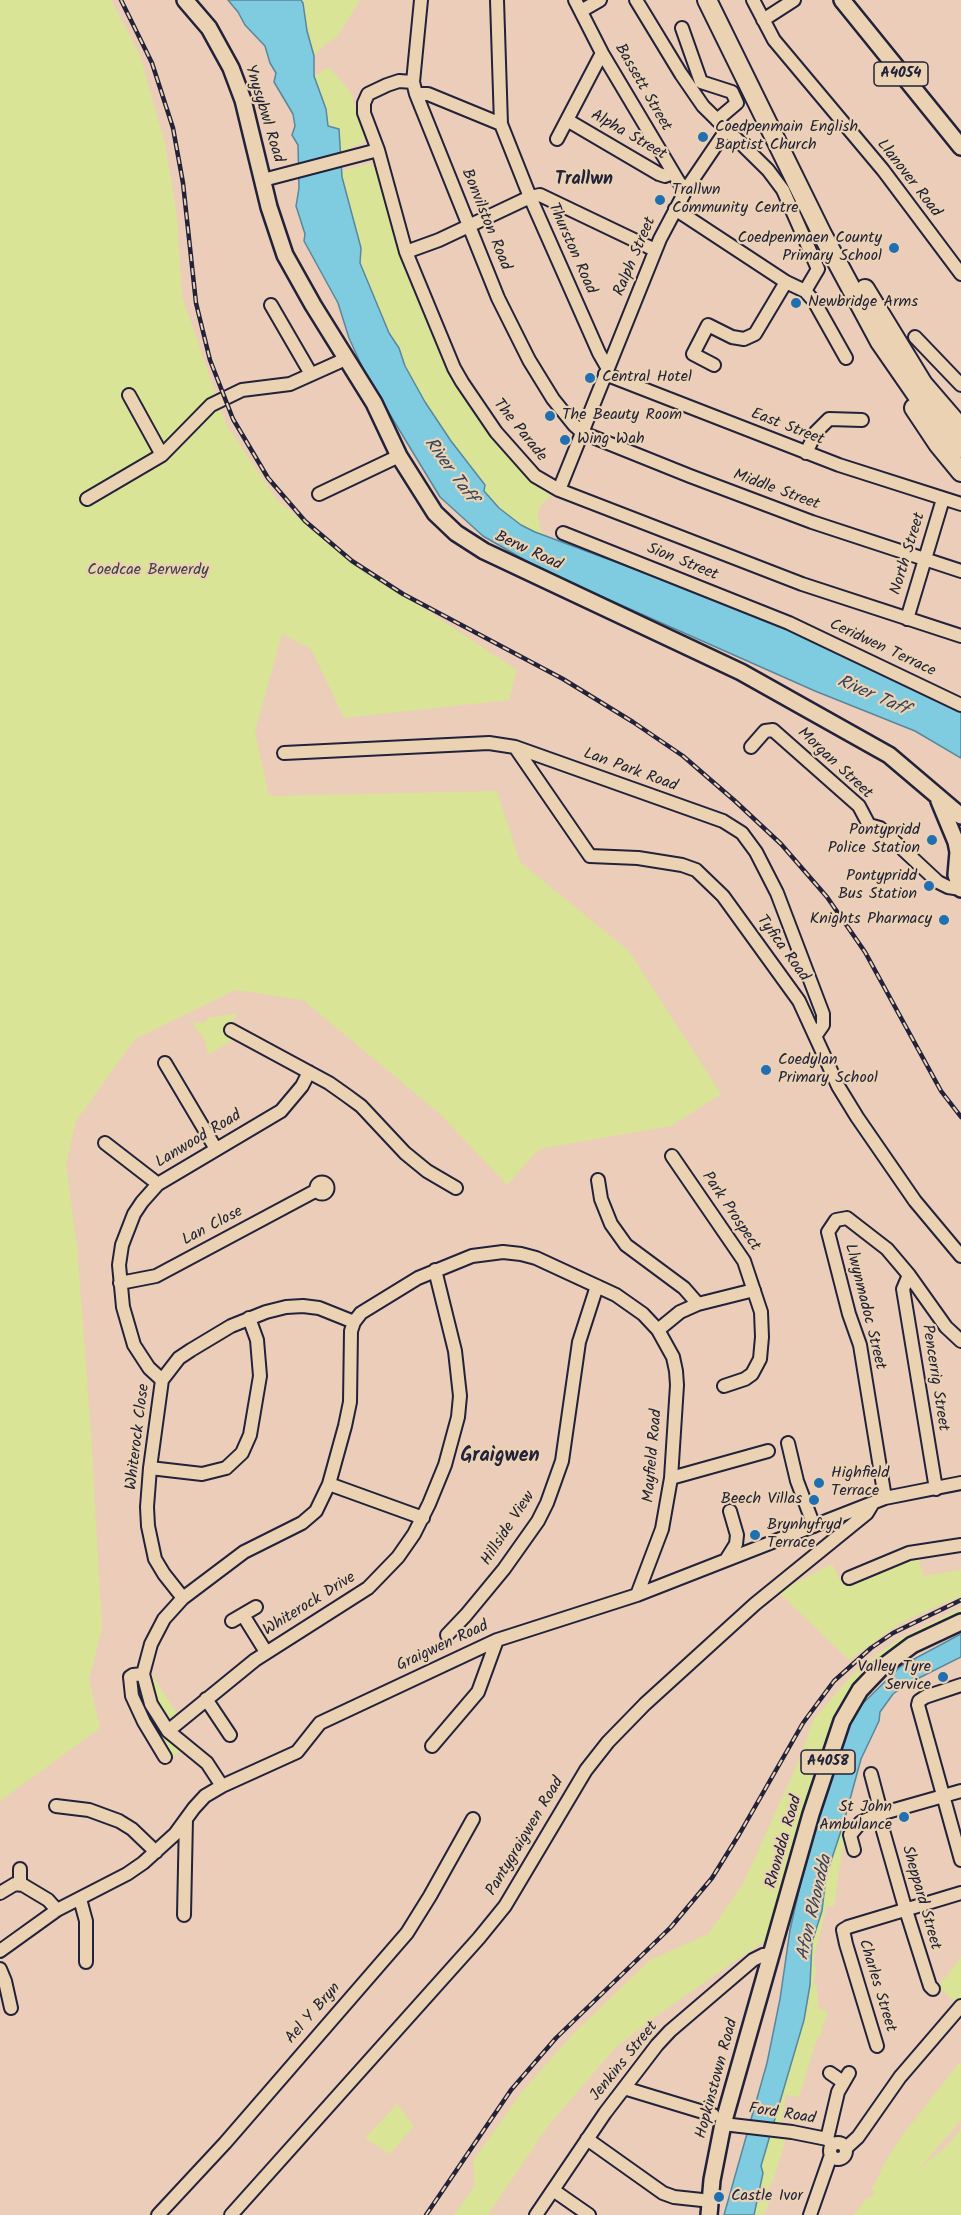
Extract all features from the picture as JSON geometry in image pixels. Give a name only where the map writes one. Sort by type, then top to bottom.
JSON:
[{"type":"highway","points":[[707,0],[822,234],[880,342],[916,394],[961,448]]},
{"type":"highway","points":[[721,0],[828,220],[872,302],[923,384],[961,428]]},
{"type":"highway","points":[[880,342],[888,370],[938,444],[961,471]]},
{"type":"highway","points":[[923,384],[947,399],[961,412]]},
{"type":"main road","name":"Ynysybwl Road","points":[[185,0],[209,28],[231,68],[268,179]]},
{"type":"main road","name":"A4054","points":[[842,0],[961,147]]},
{"type":"main road","name":"Berw Road","points":[[268,179],[275,228],[285,255],[374,404],[399,456],[435,513],[456,533],[475,545],[741,672],[889,755],[961,816]]},
{"type":"main road","name":"Berw Road","points":[[939,799],[957,842],[956,875],[961,889]]},
{"type":"main road","name":"Rhondda Road","points":[[772,1954],[832,1749],[851,1703],[868,1679],[912,1645],[960,1624]]},
{"type":"main road","name":"Hopkinstown Road","points":[[709,2215],[718,2119],[772,1954]]},
{"type":"street","name":"Bonvilston Road","points":[[421,0],[415,88],[498,298],[529,360],[553,399],[583,433]]},
{"type":"street","name":"Thurston Road","points":[[497,0],[501,124],[530,197],[606,371]]},
{"type":"street","points":[[578,5],[600,0]]},
{"type":"street","points":[[636,0],[703,106],[768,171],[783,190],[818,269],[807,287]]},
{"type":"street","name":"Llanover Road","points":[[753,0],[774,40],[883,171],[961,274]]},
{"type":"street","points":[[763,20],[794,0]]},
{"type":"street","name":"Bassett Street","points":[[578,5],[602,53],[673,173],[680,184],[687,188]]},
{"type":"street","name":"Ralph Street","points":[[559,490],[655,250],[675,209],[722,125],[737,103],[732,92],[701,82],[682,28]]},
{"type":"street","name":"Alpha Street","points":[[558,139],[602,53]]},
{"type":"street","name":"The Parade","points":[[415,88],[399,81],[368,94],[364,104],[364,113],[378,150],[406,252],[454,368],[462,382],[496,432],[535,476],[559,490],[803,585],[961,636]]},
{"type":"street","points":[[415,88],[501,124]]},
{"type":"street","name":"Alpha Street","points":[[567,120],[659,174],[664,176],[673,173]]},
{"type":"street","points":[[268,179],[378,150]]},
{"type":"street","points":[[406,252],[439,240],[530,197],[540,195],[655,250]]},
{"type":"street","points":[[675,209],[786,282],[807,287]]},
{"type":"street","points":[[714,365],[693,354],[704,322],[732,337],[744,339],[755,334],[786,282]]},
{"type":"street","points":[[807,287],[846,358]]},
{"type":"street","points":[[271,304],[311,374]]},
{"type":"street","points":[[915,337],[961,385]]},
{"type":"street","points":[[87,499],[162,454],[211,405],[242,390],[290,384],[339,362],[345,357]]},
{"type":"street","name":"East Street","points":[[606,371],[806,453],[961,504]]},
{"type":"street","points":[[129,395],[162,454]]},
{"type":"street","points":[[806,453],[816,432],[829,419],[862,420]]},
{"type":"street","name":"Middle Street","points":[[583,433],[810,521],[961,571]]},
{"type":"street","points":[[319,494],[399,456]]},
{"type":"street","name":"North Street","points":[[907,619],[943,499]]},
{"type":"street","name":"Sion Street","points":[[563,533],[789,623]]},
{"type":"street","name":"Ceridwen Terrace","points":[[789,623],[961,705]]},
{"type":"street","name":"Morgan Street","points":[[751,747],[765,731],[773,730],[859,806],[868,825],[880,828],[938,882],[948,887],[961,889]]},
{"type":"street","name":"Lan Park Road","points":[[284,753],[383,750],[468,743],[515,747],[723,821],[742,833],[756,852],[777,894],[823,1014],[823,1025],[816,1035]]},
{"type":"street","name":"Tyfica Road","points":[[515,747],[590,856],[627,857],[682,865],[696,870],[715,886],[799,1001],[838,1086],[857,1117],[915,1201],[961,1256]]},
{"type":"street","points":[[231,1030],[329,1083],[361,1106],[405,1153],[433,1175],[456,1188]]},
{"type":"street","points":[[165,1063],[216,1149]]},
{"type":"street","name":"Lanwood Road","points":[[162,1380],[149,1368],[134,1345],[123,1307],[119,1265],[122,1245],[128,1229],[142,1202],[158,1184],[281,1111],[309,1072]]},
{"type":"street","points":[[105,1143],[158,1184]]},
{"type":"street","name":"Park Prospect","points":[[672,1156],[744,1260],[761,1312],[760,1359],[752,1374],[724,1386]]},
{"type":"street","points":[[598,1180],[601,1199],[611,1224],[626,1245],[684,1288],[698,1304]]},
{"type":"street","name":"Lan Close","points":[[120,1283],[156,1276],[317,1190]]},
{"type":"street","name":"Llwynmadoc Street","points":[[880,1500],[860,1345],[849,1314],[828,1232],[836,1220],[847,1218],[887,1249],[909,1275]]},
{"type":"street","points":[[222,1786],[207,1763],[168,1731],[151,1704],[143,1674],[146,1659],[156,1630],[172,1607],[244,1551],[309,1518],[320,1505],[329,1484],[344,1434],[350,1402],[351,1331],[354,1322],[361,1314],[396,1290],[435,1270],[472,1256],[503,1252],[536,1258],[597,1286],[631,1305],[655,1326],[698,1304],[754,1290]]},
{"type":"street","name":"Whiterock Drive","points":[[168,1731],[266,1652],[368,1588],[398,1557],[423,1518],[445,1465],[458,1417],[460,1396],[455,1351],[435,1270]]},
{"type":"street","points":[[909,1275],[946,1327],[961,1341]]},
{"type":"street","name":"Pencerrig Street","points":[[909,1275],[903,1289],[936,1489]]},
{"type":"street","name":"Hillside View","points":[[447,1635],[504,1569],[538,1521],[555,1486],[564,1452],[571,1387],[579,1342],[597,1286]]},
{"type":"street","name":"Whiterock Close","points":[[183,1598],[164,1574],[156,1559],[151,1543],[147,1507],[157,1405],[162,1380],[174,1364],[191,1350],[249,1318],[286,1307],[303,1306],[319,1308],[354,1322]]},
{"type":"street","points":[[150,1468],[202,1474],[226,1468],[242,1454],[250,1435],[260,1376],[257,1340],[249,1318]]},
{"type":"street","name":"Mayfield Road","points":[[637,1595],[662,1529],[671,1478],[676,1371],[673,1357],[655,1326]]},
{"type":"street","points":[[788,1443],[797,1481],[814,1526]]},
{"type":"street","points":[[671,1478],[768,1451]]},
{"type":"street","name":"Graigwen Road","points":[[0,1950],[57,1910],[127,1874],[175,1834],[205,1796],[297,1752],[320,1723],[497,1640],[637,1595],[880,1500],[961,1483]]},
{"type":"street","points":[[329,1484],[423,1518]]},
{"type":"street","name":"Pantygraigwen Road","points":[[231,2215],[505,1906],[586,1770],[608,1742],[645,1704],[755,1604],[880,1500]]},
{"type":"street","points":[[726,1560],[733,1551],[737,1536],[730,1511]]},
{"type":"street","points":[[849,1578],[909,1553],[961,1545]]},
{"type":"street","points":[[256,1607],[237,1618],[266,1652]]},
{"type":"street","points":[[432,1746],[478,1692],[497,1640]]},
{"type":"street","points":[[143,1674],[130,1677],[132,1696],[144,1722],[165,1757]]},
{"type":"street","points":[[961,1685],[925,1697],[919,1701],[918,1705],[961,1860]]},
{"type":"street","points":[[206,1699],[230,1735]]},
{"type":"street","name":"Sheppard Street","points":[[871,1774],[906,1909],[923,1967],[933,1989]]},
{"type":"street","points":[[854,1850],[850,1838],[852,1830],[861,1822],[880,1814],[961,1791]]},
{"type":"street","points":[[56,1806],[89,1810],[119,1821],[132,1829],[156,1852]]},
{"type":"street","points":[[184,1915],[186,1819]]},
{"type":"street","name":"Ael Y Bryn","points":[[158,2215],[225,2143],[407,1933],[473,1819]]},
{"type":"street","points":[[20,1869],[20,1884]]},
{"type":"street","points":[[0,1893],[15,1884],[20,1884],[40,1894],[57,1910]]},
{"type":"street","points":[[906,1909],[961,1893]]},
{"type":"street","points":[[80,1899],[86,1920],[86,1962]]},
{"type":"street","name":"Charles Street","points":[[877,2046],[843,1930],[906,1909]]},
{"type":"street","name":"Jenkins Street","points":[[536,2215],[624,2088],[670,2031],[753,1960],[772,1954]]},
{"type":"street","points":[[0,1969],[6,1981],[7,2002]]},
{"type":"street","points":[[830,2146],[834,2159],[841,2159],[846,2154],[846,2148],[858,2137],[900,2077],[961,2006]]},
{"type":"street","points":[[810,2215],[830,2146],[834,2104],[846,2077],[830,2073]]},
{"type":"street","name":"Ford Road","points":[[624,2088],[718,2119],[749,2127],[779,2131],[830,2146]]},
{"type":"street","points":[[587,2139],[663,2193],[674,2197],[702,2200]]},
{"type":"street","points":[[553,2190],[589,2215]]},
{"type":"green space","name":"Coedcae Berwerdy","points":[[0,0],[111,0],[140,55],[165,144],[177,217],[182,296],[226,424],[277,500],[352,561],[517,670],[509,700],[344,718],[311,649],[282,634],[255,732],[269,796],[497,791],[520,862],[629,951],[721,1094],[671,1126],[539,1149],[507,1185],[440,1114],[303,1000],[235,990],[135,1039],[76,1121],[66,1165],[77,1246],[91,1433],[102,1630],[89,1679],[100,1728],[0,1801]]},
{"type":"green space","points":[[301,0],[360,0],[337,37],[324,45],[314,56]]},
{"type":"green space","points":[[329,67],[350,91],[365,134],[364,142],[340,152],[339,129],[328,126],[326,109],[314,76]]},
{"type":"green space","points":[[371,163],[385,190],[402,254],[447,369],[481,423],[508,457],[535,485],[551,496],[541,505],[537,515],[542,535],[521,525],[499,508],[484,491],[484,485],[425,402],[405,366],[399,348],[389,333],[360,263],[361,248],[342,177],[342,171]]},
{"type":"green space","points":[[237,1013],[226,1035],[232,1039],[230,1042],[208,1055],[205,1040],[193,1025],[196,1022],[204,1023],[208,1018]]},
{"type":"green space","points":[[918,1557],[924,1576],[961,1570],[961,1597],[899,1624],[849,1660],[778,1592],[832,1564],[843,1585]]},
{"type":"green space","points":[[961,1608],[961,1615],[862,1679],[842,1705],[770,1937],[659,2014],[616,2047],[548,2126],[488,2215],[454,2215],[475,2185],[473,2161],[521,2093],[572,2035],[650,1960],[708,1934],[743,1884],[799,1760],[813,1720],[857,1669],[897,1640]]},
{"type":"green space","points":[[150,1672],[181,1720],[168,1731],[188,1747],[170,1758],[144,1722],[133,1675]]},
{"type":"green space","points":[[843,1825],[849,1827],[842,1851],[834,1907],[827,1906],[813,1960],[816,1969],[813,1984],[817,1986],[820,2010],[827,2009],[827,2019],[824,2021],[820,2038],[817,2038],[799,2097],[786,2095],[781,2123],[783,2129],[773,2128],[804,2020],[812,1942],[822,1911],[826,1876]]},
{"type":"green space","points":[[961,1957],[961,1997],[957,2003],[938,1987]]},
{"type":"green space","points":[[959,2063],[961,2065],[961,2120],[920,2168],[947,2146],[961,2129],[961,2215],[854,2215],[875,2191],[870,2188],[874,2186],[883,2165],[901,2137]]},
{"type":"green space","points":[[397,2104],[414,2126],[390,2154],[365,2138]]},
{"type":"green space","points":[[770,2135],[786,2138],[774,2178],[767,2192],[769,2203],[764,2215],[754,2215],[761,2167]]},
{"type":"water","name":"River Taff","points":[[228,0],[301,0],[303,3],[314,56],[314,76],[326,109],[328,126],[339,129],[342,177],[361,248],[360,263],[389,333],[399,348],[405,366],[425,402],[485,485],[484,491],[499,508],[521,525],[535,532],[774,621],[961,712],[961,758],[915,731],[815,691],[542,570],[483,536],[440,497],[366,375],[349,338],[338,303],[304,241],[305,234],[296,206],[299,188],[298,145],[292,135],[295,126],[293,114],[274,82],[276,73],[265,46],[245,25]]},
{"type":"water","name":"Afon Rhondda","points":[[961,1634],[961,1657],[907,1684],[893,1694],[880,1712],[879,1721],[861,1759],[826,1876],[822,1911],[812,1942],[810,1985],[804,2020],[761,2166],[763,2173],[754,2215],[724,2215],[767,2063],[780,1999],[790,1930],[805,1864],[842,1742],[854,1712],[901,1666]]},
{"type":"railway","points":[[121,0],[152,63],[173,128],[183,183],[196,303],[210,360],[233,419],[268,478],[305,521],[352,561],[403,594],[563,679],[633,722],[683,756],[735,801],[781,844],[827,897],[865,952],[941,1091],[961,1117]]},
{"type":"railway","points":[[426,2215],[511,2090],[556,2038],[671,1927],[712,1878],[803,1723],[834,1681],[871,1648],[893,1633],[961,1600]]},
{"type":"place","name":"Coedpenmain English Baptist Church","points":[[703,137]]},
{"type":"place","name":"Trallwn Community Centre","points":[[660,200]]},
{"type":"place","name":"Coedpenmaen County Primary School","points":[[894,248]]},
{"type":"place","name":"Newbridge Arms","points":[[796,303]]},
{"type":"place","name":"Central Hotel","points":[[590,378]]},
{"type":"place","name":"The Beauty Room","points":[[550,416]]},
{"type":"place","name":"Wing Wah","points":[[565,440]]},
{"type":"place","name":"Pontypridd Police Station","points":[[932,840]]},
{"type":"place","name":"Pontypridd Bus Station","points":[[929,886]]},
{"type":"place","name":"Knights Pharmacy","points":[[944,920]]},
{"type":"place","name":"Coedylan Primary School","points":[[766,1070]]},
{"type":"place","name":"Highfield Terrace","points":[[819,1483]]},
{"type":"place","name":"Beech Villas","points":[[814,1500]]},
{"type":"place","name":"Brynhyfryd Terrace","points":[[755,1535]]},
{"type":"place","name":"Valley Tyre Service","points":[[943,1677]]},
{"type":"place","name":"St John Ambulance","points":[[904,1817]]},
{"type":"place","name":"Castle Ivor","points":[[719,2197]]},
{"type":"district","name":"Trallwn","points":[[584,181]]},
{"type":"district","name":"Graigwen","points":[[500,1458]]}]
